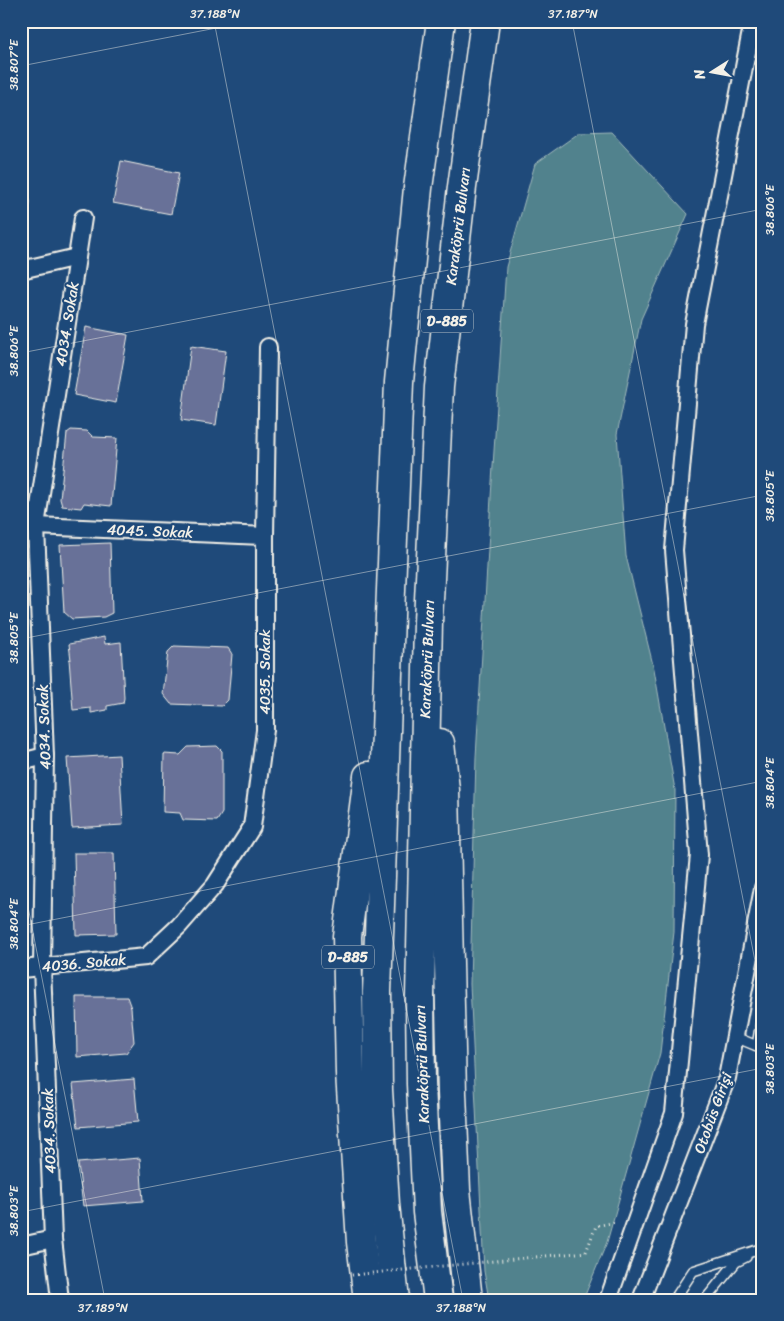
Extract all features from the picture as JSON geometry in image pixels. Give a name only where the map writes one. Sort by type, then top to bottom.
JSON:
[{"type":"highway","name":"D-885","points":[[368,1300],[361,1242],[350,1073],[348,936],[390,616],[398,382],[418,188],[441,21]]},
{"type":"highway","name":"Karaköprü Bulvarı","points":[[438,1300],[427,1212],[421,1084],[420,1006],[428,622],[439,387],[462,187],[485,21]]},
{"type":"highway","points":[[390,616],[377,992],[378,1090],[382,1166],[394,1300]]},
{"type":"highway","name":"D-885","points":[[428,622],[445,790],[455,1171],[468,1300]]},
{"type":"street","points":[[608,1300],[674,1113],[699,854],[674,550],[694,324],[753,21]]},
{"type":"street","name":"4034. Sokak","points":[[60,1300],[53,1238],[42,967],[45,756],[36,526],[83,218]]},
{"type":"street","points":[[21,270],[77,257]]},
{"type":"street","name":"4035. Sokak","points":[[146,957],[180,926],[215,885],[252,826],[264,730],[268,347]]},
{"type":"street","name":"4045. Sokak","points":[[36,526],[265,536]]},
{"type":"street","points":[[21,762],[45,756]]},
{"type":"street","name":"Otobüs Girişi","points":[[641,1300],[727,1078],[763,888]]},
{"type":"street","name":"4036. Sokak","points":[[21,968],[146,957]]},
{"type":"street","points":[[21,1246],[53,1238]]},
{"type":"lane","points":[[735,1037],[760,1046],[763,1010]]},
{"type":"lane","points":[[674,1300],[693,1271],[760,1249]]},
{"type":"lane","points":[[705,1300],[736,1262],[760,1249]]},
{"type":"path","points":[[352,1275],[586,1252],[596,1226]]},
{"type":"green space","points":[[612,132],[688,214],[641,319],[617,434],[626,556],[654,669],[675,790],[674,932],[660,1053],[607,1242],[583,1300],[489,1300],[484,1271],[470,984],[476,757],[506,267],[535,164],[579,133]]},
{"type":"building","points":[[121,161],[179,173],[171,214],[113,203]]},
{"type":"building","points":[[21,182],[25,185],[22,189],[29,196],[30,202],[29,212],[21,223]]},
{"type":"building","points":[[86,327],[128,335],[116,403],[74,395]]},
{"type":"building","points":[[191,346],[226,351],[216,425],[181,420]]},
{"type":"building","points":[[71,430],[87,431],[93,437],[117,438],[111,506],[84,503],[81,508],[62,506],[60,499],[67,433]]},
{"type":"building","points":[[110,543],[112,613],[104,617],[72,619],[64,612],[60,545]]},
{"type":"building","points":[[104,637],[105,644],[121,642],[123,703],[107,706],[107,710],[91,713],[91,708],[73,710],[69,644]]},
{"type":"building","points":[[174,646],[228,648],[232,654],[228,700],[222,706],[171,704],[163,694],[168,652]]},
{"type":"building","points":[[217,746],[222,751],[222,813],[217,821],[183,820],[180,813],[163,812],[164,754],[180,755],[188,747]]},
{"type":"building","points":[[119,755],[123,825],[72,828],[67,758]]},
{"type":"building","points":[[74,853],[114,853],[116,934],[76,935]]},
{"type":"building","points":[[76,997],[127,997],[131,1008],[134,1042],[126,1053],[77,1057]]},
{"type":"building","points":[[134,1079],[138,1122],[78,1127],[73,1084]]},
{"type":"building","points":[[140,1158],[143,1201],[83,1206],[78,1163]]}]
